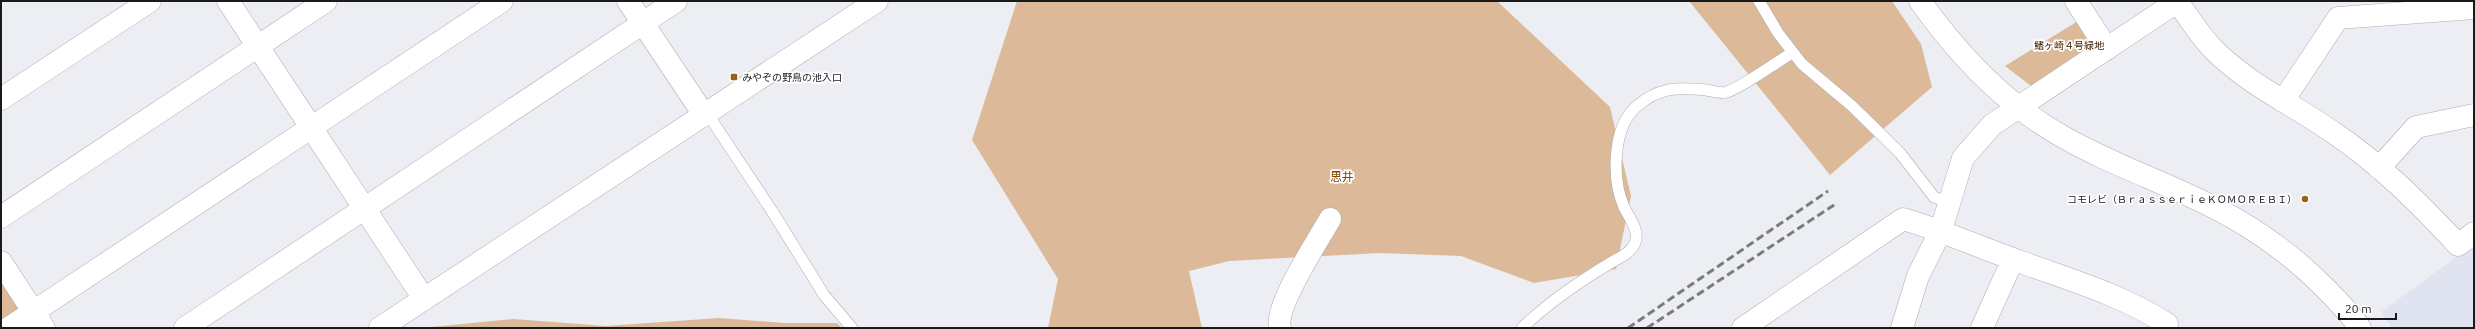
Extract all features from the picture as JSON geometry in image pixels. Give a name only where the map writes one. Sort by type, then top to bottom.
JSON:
[{"type":"street","points":[[1,99],[150,1]]},
{"type":"street","points":[[228,1],[364,210],[424,299]]},
{"type":"street","points":[[1,217],[326,1]]},
{"type":"street","points":[[9,328],[39,320],[312,128],[502,1]]},
{"type":"street","points":[[628,1],[705,114]]},
{"type":"street","points":[[185,328],[676,1]]},
{"type":"street","points":[[380,328],[877,1]]},
{"type":"street","points":[[1920,1],[1974,69],[2020,107],[2058,134],[2217,209],[2261,235],[2307,270],[2352,315],[2360,328]]},
{"type":"street","points":[[1902,328],[1918,276],[1941,230],[1963,158],[1974,143],[1992,125],[2177,1],[2213,50],[2255,84],[2334,133],[2379,168],[2413,197],[2458,245],[2474,233]]},
{"type":"street","points":[[2083,4],[2107,49]]},
{"type":"street","points":[[2283,102],[2338,18],[2474,8]]},
{"type":"street","points":[[2379,168],[2416,127],[2474,115]]},
{"type":"street","points":[[1280,328],[1278,322],[1282,306],[1330,219]]},
{"type":"street","points":[[1743,328],[1903,220],[1941,230],[2134,305],[2167,327]]},
{"type":"street","points":[[1982,328],[2013,259]]},
{"type":"street","points":[[1,262],[39,320]]},
{"type":"lane","points":[[1759,1],[1792,53],[1852,106],[1900,153],[1934,197],[1949,204]]},
{"type":"lane","points":[[1522,328],[1537,313],[1583,279],[1625,254],[1635,243],[1636,235],[1633,224],[1620,194],[1616,157],[1622,126],[1635,107],[1659,92],[1672,88],[1726,92],[1792,53]]},
{"type":"lane","points":[[705,114],[824,295],[852,328]]},
{"type":"shaded area","points":[[2474,244],[2474,328],[2392,328],[2381,312]]},
{"type":"green space","points":[[1017,1],[1497,1],[1610,107],[1631,196],[1616,269],[1534,283],[1461,256],[1380,253],[1229,261],[1189,271],[1202,328],[1048,328],[1058,279],[972,140]]},
{"type":"green space","points":[[1689,1],[1892,1],[1921,44],[1932,87],[1830,175]]},
{"type":"green space","name":"鰭ヶ崎４号緑地","points":[[2078,21],[2091,38],[2091,50],[2031,86],[2005,66]]},
{"type":"green space","points":[[1,275],[18,302],[17,312],[1,322]]},
{"type":"green space","points":[[719,318],[784,323],[837,323],[842,328],[422,328],[513,319],[606,326]]},
{"type":"railway","points":[[1628,328],[1828,191]]},
{"type":"railway","points":[[1647,328],[1837,203]]},
{"type":"place","name":"みやぞの野鳥の池入口","points":[[734,77]]},
{"type":"place","name":"コモレビ（ＢｒａｓｓｅｒｉｅＫＯＭＯＲＥＢＩ）","points":[[2305,199]]},
{"type":"district","name":"思井","points":[[1342,176]]}]
